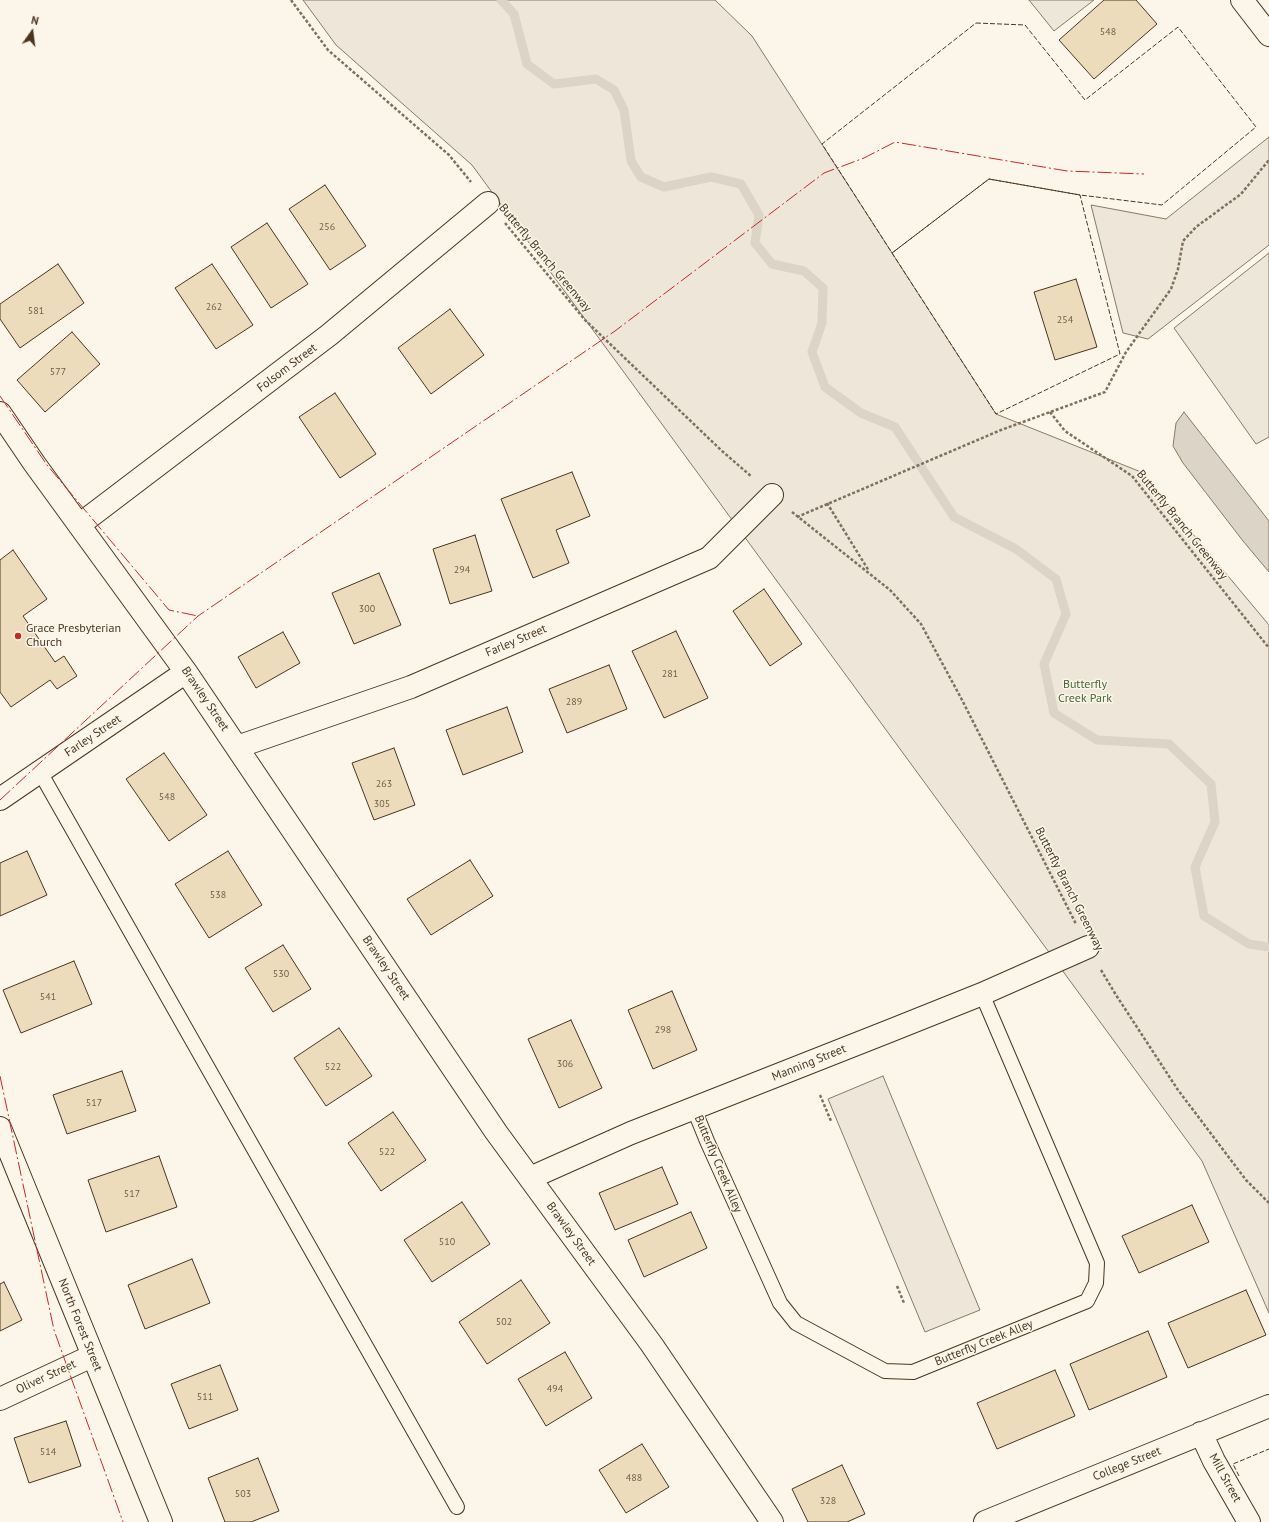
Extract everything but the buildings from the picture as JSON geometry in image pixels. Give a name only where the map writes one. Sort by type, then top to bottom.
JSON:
[{"type":"street","points":[[1242,0],[1269,35]]},
{"type":"street","name":"Folsom Street","points":[[80,525],[330,335],[488,203]]},
{"type":"street","name":"Brawley Street","points":[[0,413],[186,672],[496,1132],[652,1345],[772,1522]]},
{"type":"street","name":"Farley Street","points":[[237,747],[411,687],[709,558],[772,495]]},
{"type":"street","name":"Farley Street","points":[[0,799],[186,672]]},
{"type":"street","name":"Manning Street","points":[[530,1178],[631,1133],[982,994],[1088,947]]},
{"type":"street","name":"North Forest Street","points":[[0,1128],[161,1522]]},
{"type":"street","name":"Oliver Street","points":[[0,1399],[92,1356]]},
{"type":"street","name":"College Street","points":[[985,1522],[1269,1406]]},
{"type":"street","name":"Mill Street","points":[[1201,1433],[1214,1461],[1249,1522]]},
{"type":"lane","points":[[40,772],[457,1507]]},
{"type":"lane","name":"Butterfly Creek Alley","points":[[694,1108],[707,1141],[780,1302],[796,1323],[885,1371],[913,1372],[1087,1301],[1096,1283],[1098,1263],[982,994]]},
{"type":"path","name":"Butterfly Branch Greenway","points":[[291,0],[328,50],[449,155],[585,320],[722,451],[797,517],[890,590],[921,624],[961,698],[1088,947],[1116,995],[1178,1090],[1246,1180],[1269,1203]]},
{"type":"path","points":[[797,517],[1001,430],[1105,392],[1126,352],[1170,289],[1178,269],[1183,241],[1196,227],[1241,194],[1269,160]]},
{"type":"path","name":"Butterfly Branch Greenway","points":[[1050,412],[1065,431],[1132,476],[1269,648]]},
{"type":"path","name":"Butterfly Branch Greenway","points":[[828,503],[870,573]]},
{"type":"path","points":[[820,1095],[831,1121]]},
{"type":"path","points":[[897,1286],[904,1303]]},
{"type":"green space","name":"Butterfly Creek Park","points":[[303,0],[715,0],[752,36],[996,414],[1141,472],[1269,625],[1269,1313],[1202,1161],[472,165],[336,45]]},
{"type":"green space","points":[[1269,137],[1269,245],[1148,339],[1123,333],[1091,205],[1166,219]]},
{"type":"green space","points":[[883,1076],[980,1310],[925,1332],[828,1099]]},
{"type":"shaded area","points":[[1029,0],[1094,0],[1054,31]]},
{"type":"shaded area","points":[[1269,253],[1269,437],[1256,444],[1174,328]]},
{"type":"shaded area","points":[[1184,412],[1269,521],[1269,572],[1243,541],[1183,463],[1173,446],[1176,423]]},
{"type":"waterway","points":[[501,0],[514,14],[527,64],[554,84],[596,79],[614,90],[624,110],[631,161],[641,177],[664,187],[711,177],[741,184],[759,215],[755,243],[772,264],[804,271],[823,288],[822,323],[812,352],[825,387],[861,413],[895,427],[954,517],[1016,549],[1056,579],[1066,614],[1044,664],[1054,713],[1097,740],[1169,744],[1211,784],[1215,822],[1195,867],[1204,916],[1249,944],[1269,947]]},
{"type":"fence","points":[[976,23],[1025,25],[1085,100],[1178,27],[1256,127],[1162,205],[1080,195],[989,179],[892,253],[822,144],[976,23]]},
{"type":"fence","points":[[989,179],[1080,195],[1120,354],[996,414],[892,253],[989,179]]},
{"type":"fence","points":[[1239,1476],[1233,1464],[1269,1449]]},
{"type":"power","points":[[0,800],[198,616],[615,331],[824,173],[864,158],[895,142],[1067,171],[1144,174]]},
{"type":"power","points":[[0,396],[47,465],[169,610],[198,616]]},
{"type":"power","points":[[0,1076],[54,1330],[123,1522]]},
{"type":"place","name":"Grace Presbyterian Church","points":[[18,636]]}]
